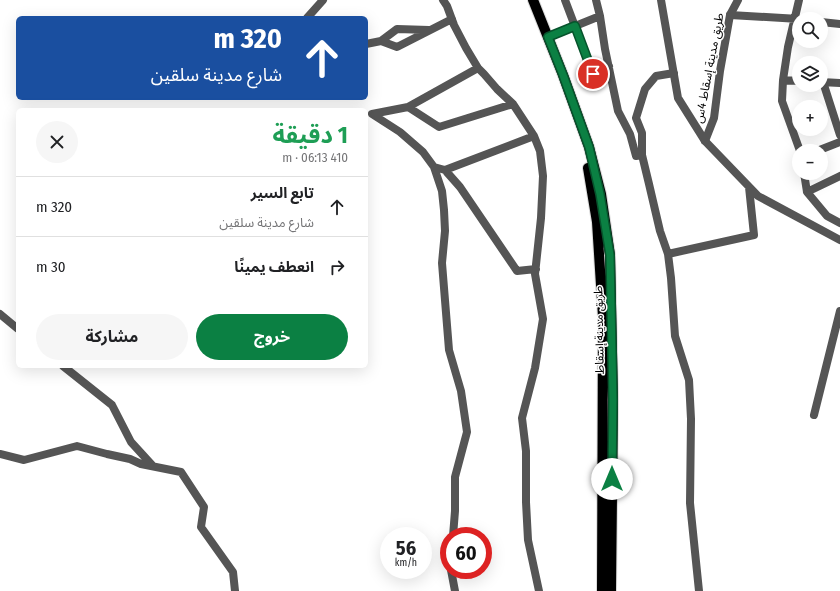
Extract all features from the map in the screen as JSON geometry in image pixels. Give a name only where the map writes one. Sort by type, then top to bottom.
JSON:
[{"type":"main road","points":[[533,0],[563,75],[585,151],[597,222],[603,317],[602,591]]},
{"type":"main road","name":"طريق مدينة إسقاط","points":[[563,75],[589,147],[600,194],[610,255],[613,400],[611,591]]},
{"type":"street","points":[[309,16],[322,0]]},
{"type":"street","points":[[454,0],[445,3],[466,48],[478,68],[513,104],[534,136],[540,151],[543,176],[541,218],[535,274],[543,319],[535,368],[522,418],[526,451],[528,540],[540,591]]},
{"type":"street","points":[[565,0],[593,74],[609,66]]},
{"type":"street","points":[[596,0],[600,16],[604,49],[618,112],[630,134],[636,156],[642,154]]},
{"type":"street","points":[[661,0],[678,98],[705,142],[758,196],[840,240]]},
{"type":"street","name":"طريق مدينة إسقاط 4س","points":[[705,142],[714,118],[720,71],[730,15],[738,0]]},
{"type":"street","points":[[798,12],[799,0]]},
{"type":"street","points":[[730,15],[792,19]]},
{"type":"street","points":[[548,37],[600,16]]},
{"type":"street","points":[[381,41],[397,47],[452,19]]},
{"type":"street","points":[[828,23],[840,24]]},
{"type":"street","points":[[368,44],[381,41],[397,29],[430,30]]},
{"type":"street","points":[[792,35],[788,47],[783,80],[782,101],[797,144]]},
{"type":"street","points":[[454,527],[455,477],[467,432],[461,391],[449,350],[442,263],[444,210],[442,190],[434,167],[423,152],[400,132],[372,114],[408,107],[478,68]]},
{"type":"street","points":[[674,74],[656,76],[645,89],[636,118],[642,133],[642,154],[658,223],[668,254],[671,278],[674,336],[689,380],[691,419],[690,503],[699,591]]},
{"type":"street","points":[[783,80],[792,81]]},
{"type":"street","points":[[828,82],[840,83]]},
{"type":"street","points":[[825,92],[840,135]]},
{"type":"street","points":[[408,107],[439,127],[513,104]]},
{"type":"street","points":[[445,170],[534,136]]},
{"type":"street","points":[[828,147],[840,142]]},
{"type":"street","points":[[434,167],[445,170],[460,187],[517,271],[536,269]]},
{"type":"street","points":[[807,192],[840,176]]},
{"type":"street","points":[[805,180],[807,192],[827,216],[840,223]]},
{"type":"street","points":[[668,254],[754,236],[749,187]]},
{"type":"street","points":[[814,415],[840,311]]},
{"type":"street","points":[[0,314],[16,327]]},
{"type":"street","points":[[66,368],[112,405],[131,442],[152,465]]},
{"type":"street","points":[[0,454],[24,460],[77,446],[130,459],[140,464],[152,465],[181,472],[204,507],[201,527],[233,572],[235,591]]},
{"type":"street","points":[[453,579],[455,591]]},
{"type":"route","points":[[593,74],[575,26],[548,37],[589,147],[600,194],[610,255],[613,400],[612,479]]}]
